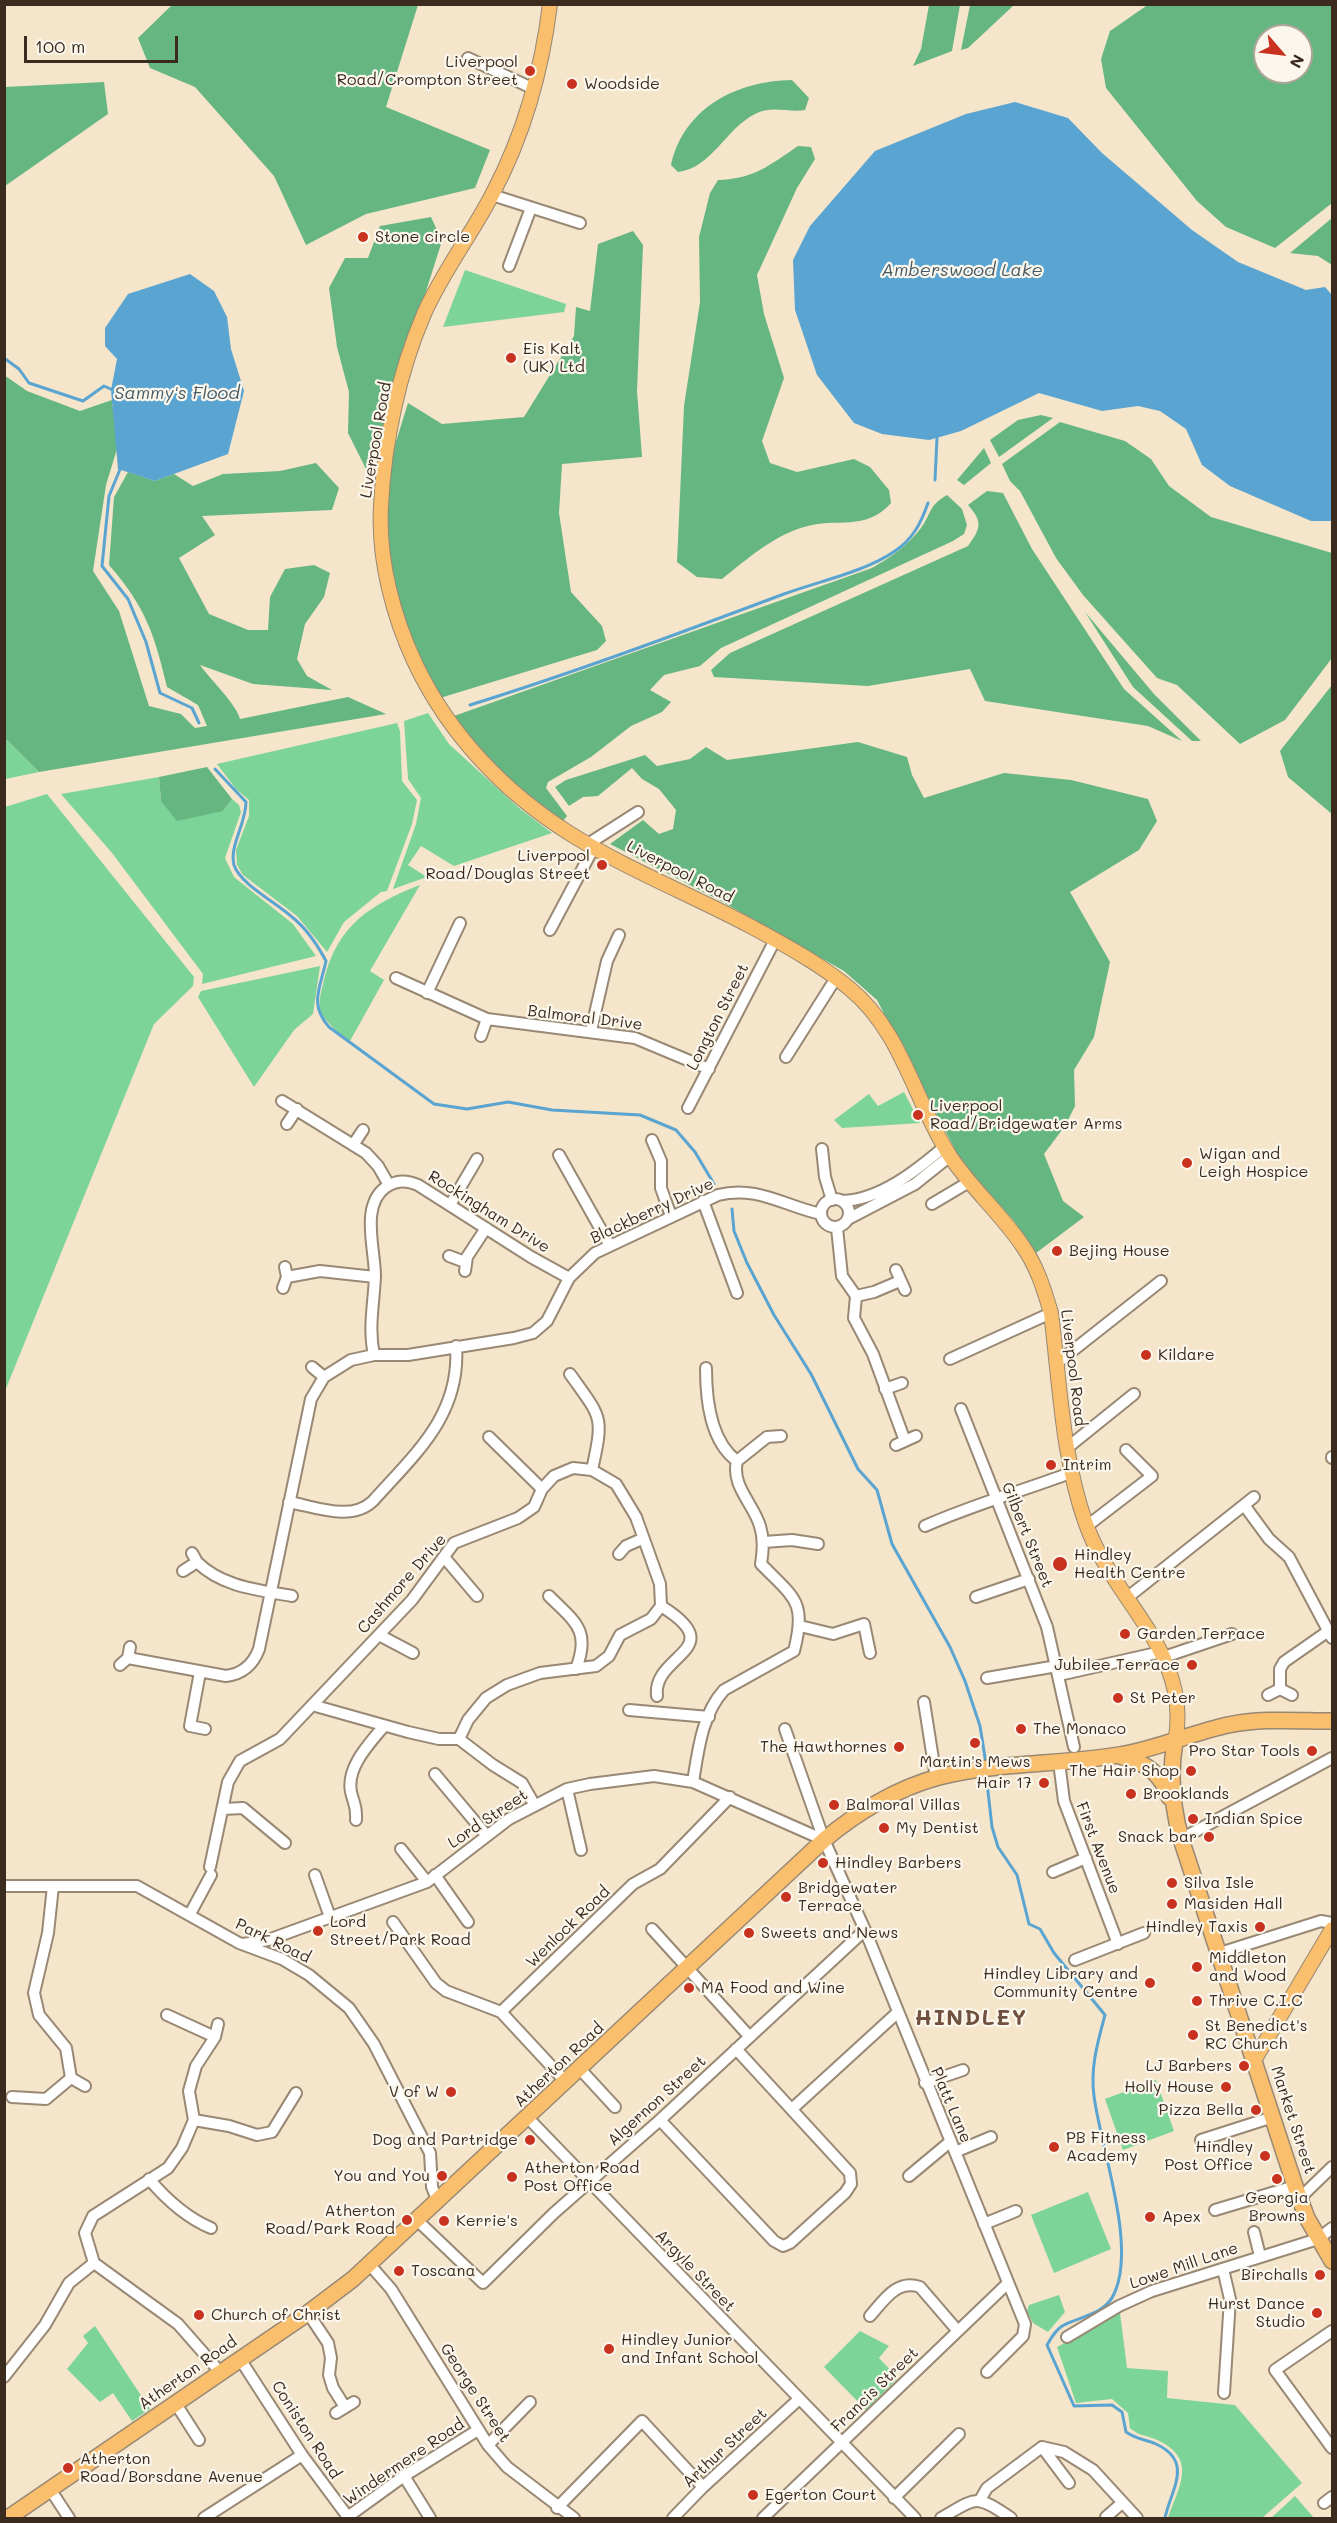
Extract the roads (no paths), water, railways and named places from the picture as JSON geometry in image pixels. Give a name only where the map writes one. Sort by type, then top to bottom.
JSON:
[{"type":"highway","name":"Atherton Road","points":[[8,2518],[308,2313],[370,2265],[824,1840],[864,1811],[936,1778],[1117,1756],[1175,1742],[1211,1730],[1250,1722],[1332,1721]]},
{"type":"highway","name":"Market Street","points":[[1175,1742],[1171,1772],[1172,1809],[1181,1839],[1298,2192],[1318,2239],[1332,2261]]},
{"type":"highway","points":[[1117,1756],[1140,1762],[1153,1771],[1167,1789],[1172,1809]]},
{"type":"main road","name":"Liverpool Road","points":[[550,4],[534,89],[509,160],[492,195],[434,292],[409,356],[384,471],[381,508],[383,550],[391,595],[405,641],[445,718],[469,748],[502,780],[552,821],[591,845],[775,940],[836,978],[864,1001],[893,1040],[947,1151],[969,1182],[1022,1244],[1034,1266],[1051,1313],[1070,1473],[1096,1548],[1163,1655],[1175,1686],[1179,1705],[1175,1742]]},
{"type":"main road","points":[[1255,2059],[1332,1929]]},
{"type":"street","points":[[468,58],[534,89]]},
{"type":"street","points":[[492,195],[580,223]]},
{"type":"street","points":[[509,266],[531,208]]},
{"type":"street","points":[[550,930],[591,845],[638,812]]},
{"type":"street","points":[[427,993],[460,923]]},
{"type":"street","points":[[591,1031],[607,961],[619,935]]},
{"type":"street","name":"Longton Street","points":[[688,1108],[775,940]]},
{"type":"street","name":"Balmoral Drive","points":[[396,978],[487,1019],[591,1031],[648,1041],[709,1069]]},
{"type":"street","points":[[786,1057],[836,978]]},
{"type":"street","points":[[482,1036],[487,1019]]},
{"type":"street","points":[[282,1101],[353,1145],[374,1161],[389,1185],[379,1193],[372,1209],[375,1277],[370,1333],[374,1355]]},
{"type":"street","points":[[288,1124],[297,1109]]},
{"type":"street","points":[[353,1145],[363,1130]]},
{"type":"street","points":[[652,1140],[661,1161],[661,1188],[671,1216]]},
{"type":"street","points":[[822,1149],[825,1178],[837,1200],[848,1207],[848,1219]]},
{"type":"street","points":[[837,1228],[828,1226],[820,1214],[825,1203],[859,1199],[891,1185],[947,1151]]},
{"type":"street","points":[[837,1228],[848,1219],[915,1184],[947,1151]]},
{"type":"street","points":[[559,1155],[609,1244]]},
{"type":"street","points":[[450,1204],[477,1159]]},
{"type":"street","name":"Rockingham Drive","points":[[389,1185],[412,1182],[568,1278]]},
{"type":"street","points":[[932,1204],[969,1182]]},
{"type":"street","name":"Blackberry Drive","points":[[324,1377],[342,1364],[374,1355],[408,1355],[521,1337],[538,1330],[547,1321],[568,1278],[585,1260],[609,1244],[703,1201],[732,1192],[754,1192],[820,1214]]},
{"type":"street","points":[[703,1201],[737,1293]]},
{"type":"street","points":[[449,1256],[465,1267],[486,1228]]},
{"type":"street","points":[[837,1228],[842,1276],[856,1296],[854,1318],[873,1354],[906,1441]]},
{"type":"street","points":[[285,1277],[320,1271],[375,1277]]},
{"type":"street","points":[[856,1296],[874,1292],[900,1280]]},
{"type":"street","points":[[1057,1363],[1161,1281]]},
{"type":"street","points":[[950,1359],[1051,1313]]},
{"type":"street","points":[[289,1502],[357,1516],[373,1501],[438,1425],[457,1376],[456,1346]]},
{"type":"street","points":[[126,1656],[200,1672],[232,1675],[253,1663],[259,1650],[311,1399],[324,1377],[312,1367]]},
{"type":"street","points":[[706,1368],[709,1404],[716,1432],[724,1451],[737,1461]]},
{"type":"street","points":[[459,1739],[468,1720],[486,1698],[507,1685],[540,1673],[596,1666],[609,1656],[620,1635],[651,1619],[661,1606],[660,1584],[627,1500],[616,1485],[592,1470],[601,1431],[598,1414],[570,1374]]},
{"type":"street","points":[[885,1389],[902,1383]]},
{"type":"street","points":[[1067,1448],[1134,1395]]},
{"type":"street","name":"Gilbert Street","points":[[961,1409],[1029,1579],[1058,1670],[1074,1746]]},
{"type":"street","points":[[693,1782],[700,1741],[717,1698],[724,1690],[795,1651],[801,1612],[792,1596],[761,1564],[764,1542],[760,1525],[738,1485],[735,1472],[737,1461],[767,1437],[780,1436]]},
{"type":"street","points":[[489,1437],[542,1489]]},
{"type":"street","points":[[1087,1526],[1152,1476],[1126,1450]]},
{"type":"street","name":"Cashmore Drive","points":[[190,1914],[211,1871],[228,1782],[240,1761],[280,1739],[412,1600],[454,1543],[518,1518],[534,1507],[542,1489],[554,1476],[573,1468],[592,1470]]},
{"type":"street","points":[[925,1526],[974,1504],[997,1500],[1070,1473]]},
{"type":"street","points":[[1128,1597],[1254,1497]]},
{"type":"street","points":[[1244,1505],[1259,1528],[1289,1557],[1330,1635],[1284,1662],[1280,1689]]},
{"type":"street","points":[[619,1554],[626,1546],[642,1539]]},
{"type":"street","points":[[764,1542],[792,1540],[818,1544]]},
{"type":"street","points":[[444,1557],[477,1596]]},
{"type":"street","points":[[183,1571],[194,1558],[211,1574],[227,1582],[292,1596]]},
{"type":"street","points":[[976,1598],[1029,1579]]},
{"type":"street","points":[[549,1596],[578,1625],[583,1650],[576,1669]]},
{"type":"street","points":[[657,1696],[656,1686],[668,1668],[685,1653],[690,1636],[684,1621],[661,1606]]},
{"type":"street","points":[[800,1626],[833,1634],[864,1624],[870,1653]]},
{"type":"street","points":[[987,1677],[1058,1670],[1163,1655],[1232,1634]]},
{"type":"street","points":[[379,1635],[413,1653]]},
{"type":"street","points":[[200,1672],[189,1730],[205,1729]]},
{"type":"street","points":[[1280,1689],[1292,1695]]},
{"type":"street","points":[[1268,1695],[1280,1689]]},
{"type":"street","points":[[924,1702],[936,1778]]},
{"type":"street","points":[[312,1705],[439,1739],[459,1739],[493,1765],[522,1783],[534,1804]]},
{"type":"street","points":[[629,1710],[709,1717]]},
{"type":"street","points":[[356,1820],[357,1806],[351,1791],[353,1774],[362,1752],[384,1726]]},
{"type":"street","name":"Platt Lane","points":[[785,1729],[824,1840],[865,1930],[1025,2330],[1018,2341],[987,2372]]},
{"type":"street","points":[[1181,1839],[1332,1758]]},
{"type":"street","name":"First Avenue","points":[[1059,1762],[1064,1801],[1118,1944]]},
{"type":"street","points":[[435,1774],[487,1836]]},
{"type":"street","name":"Lord Street","points":[[243,1944],[268,1940],[431,1878],[534,1804],[567,1789],[654,1776],[693,1782],[824,1840]]},
{"type":"street","points":[[567,1789],[581,1850]]},
{"type":"street","name":"Wenlock Road","points":[[501,2012],[633,1884],[660,1869],[730,1797]]},
{"type":"street","points":[[223,1809],[243,1808],[285,1843]]},
{"type":"street","points":[[401,1849],[431,1878],[468,1922]]},
{"type":"street","points":[[1053,1872],[1086,1858]]},
{"type":"street","points":[[315,1875],[330,1917]]},
{"type":"street","name":"Park Road","points":[[4,1886],[137,1886],[243,1944],[291,1964],[349,2007],[374,2044],[430,2153],[432,2187],[438,2202]]},
{"type":"street","points":[[53,1886],[48,1933],[33,1993],[39,2015],[66,2048],[71,2078]]},
{"type":"street","points":[[1220,1953],[1321,1921],[1332,1923]]},
{"type":"street","points":[[393,1922],[436,1983],[446,1991],[501,2012],[566,2082]]},
{"type":"street","points":[[652,1929],[749,2036]]},
{"type":"street","name":"Algernon Street","points":[[418,2220],[483,2283],[588,2182],[660,2120],[865,1930]]},
{"type":"street","points":[[1075,1960],[1144,1933]]},
{"type":"street","points":[[793,2108],[897,2013]]},
{"type":"street","points":[[167,2015],[215,2037]]},
{"type":"street","points":[[218,2025],[215,2037],[196,2066],[189,2091],[194,2120],[182,2148],[168,2168],[93,2216],[85,2233],[94,2263],[178,2324],[221,2373]]},
{"type":"street","points":[[660,2120],[774,2241],[783,2246],[790,2243],[845,2193],[851,2184],[850,2173],[793,2108],[736,2049]]},
{"type":"street","points":[[580,2069],[615,2107]]},
{"type":"street","points":[[925,2083],[963,2070]]},
{"type":"street","points":[[71,2078],[85,2086]]},
{"type":"street","points":[[12,2097],[46,2099],[71,2078]]},
{"type":"street","points":[[194,2120],[229,2126],[257,2135],[272,2132],[296,2093]]},
{"type":"street","points":[[1201,2140],[1273,2117]]},
{"type":"street","name":"Argyle Street","points":[[528,2118],[841,2445],[915,2518]]},
{"type":"street","points":[[909,2176],[953,2146],[992,2137]]},
{"type":"street","points":[[1215,2210],[1298,2192],[1332,2168]]},
{"type":"street","points":[[149,2179],[174,2206],[198,2223],[212,2228]]},
{"type":"street","points":[[984,2224],[1016,2211]]},
{"type":"street","points":[[1318,2239],[1332,2228]]},
{"type":"street","points":[[1254,2232],[1260,2256]]},
{"type":"street","name":"Lowe Mill Lane","points":[[1067,2337],[1119,2306],[1152,2291],[1318,2239]]},
{"type":"street","points":[[4,2377],[45,2325],[69,2283],[94,2263]]},
{"type":"street","name":"George Street","points":[[370,2265],[390,2289],[488,2445],[507,2468],[557,2508],[574,2518]]},
{"type":"street","points":[[1223,2269],[1230,2299],[1224,2393]]},
{"type":"street","points":[[870,2316],[893,2291],[902,2285],[911,2284],[920,2287],[957,2330]]},
{"type":"street","name":"Francis Street","points":[[763,2518],[1007,2284]]},
{"type":"street","points":[[308,2313],[328,2343],[331,2358],[329,2375],[333,2388],[345,2407]]},
{"type":"street","points":[[1332,2331],[1275,2370],[1332,2448]]},
{"type":"street","name":"Coniston Road","points":[[240,2359],[302,2455],[347,2518]]},
{"type":"street","name":"Arthur Street","points":[[673,2518],[703,2487],[798,2400]]},
{"type":"street","points":[[488,2445],[530,2402]]},
{"type":"street","points":[[176,2404],[199,2440]]},
{"type":"street","points":[[557,2508],[642,2421],[703,2487]]},
{"type":"street","name":"Windermere Road","points":[[347,2518],[404,2476],[478,2430]]},
{"type":"street","points":[[894,2498],[958,2434]]},
{"type":"street","points":[[1042,2447],[1069,2483]]},
{"type":"street","points":[[980,2500],[987,2488],[1042,2447],[1064,2452],[1094,2470],[1137,2518]]},
{"type":"street","points":[[204,2518],[302,2455]]},
{"type":"street","points":[[404,2476],[430,2518]]},
{"type":"street","points":[[50,2489],[69,2518]]},
{"type":"street","points":[[941,2518],[969,2502],[980,2500],[989,2502],[1011,2518]]},
{"type":"street","points":[[1106,2517],[1122,2503]]},
{"type":"water","name":"Amberswood Lake","points":[[1015,102],[1068,118],[1102,153],[1192,230],[1238,262],[1306,290],[1325,287],[1332,295],[1332,521],[1311,521],[1230,486],[1202,465],[1186,429],[1160,411],[1138,406],[1102,411],[1039,393],[961,431],[929,440],[882,434],[854,423],[817,375],[795,310],[793,260],[810,226],[875,151],[966,114]]},
{"type":"water","name":"Sammy's Flood","points":[[190,274],[214,291],[227,317],[231,349],[244,391],[228,454],[155,481],[118,469],[111,390],[117,359],[105,346],[105,328],[128,294]]},
{"type":"waterway","points":[[4,358],[19,369],[29,383],[83,401],[104,386],[115,391]]},
{"type":"waterway","points":[[935,480],[937,438]]},
{"type":"waterway","points":[[121,467],[109,496],[102,566],[128,599],[146,642],[160,693],[192,708],[199,723]]},
{"type":"waterway","points":[[470,705],[589,666],[870,565],[895,551],[912,536],[928,503]]},
{"type":"waterway","points":[[215,769],[246,802],[233,858],[238,872],[251,886],[297,921],[326,961],[319,988],[318,1003],[319,1011],[329,1027],[434,1104],[467,1109],[508,1102],[552,1110],[640,1115],[676,1130],[695,1152],[714,1184]]},
{"type":"waterway","points":[[732,1209],[734,1231],[747,1263],[774,1315],[811,1374],[858,1469],[877,1490],[892,1544],[950,1647],[965,1681],[980,1726],[986,1764]]},
{"type":"waterway","points":[[986,1774],[992,1827],[998,1847],[1017,1875],[1029,1924],[1040,1929],[1054,1953],[1105,2015],[1095,2055],[1093,2086],[1120,2224],[1122,2250],[1120,2274],[1114,2294],[1105,2306],[1061,2327],[1047,2345],[1074,2406],[1112,2405],[1122,2412],[1126,2432],[1156,2444],[1168,2451],[1175,2459],[1177,2478],[1165,2518]]},
{"type":"place","name":"Liverpool Road/Crompton Street","points":[[530,71]]},
{"type":"place","name":"Woodside","points":[[572,84]]},
{"type":"place","name":"Stone circle","points":[[363,237]]},
{"type":"place","name":"Eis Kalt (UK) Ltd","points":[[511,358]]},
{"type":"place","name":"Liverpool Road/Douglas Street","points":[[602,865]]},
{"type":"place","name":"Liverpool Road/Bridgewater Arms","points":[[918,1115]]},
{"type":"place","name":"Wigan and Leigh Hospice","points":[[1187,1163]]},
{"type":"place","name":"Bejing House","points":[[1057,1251]]},
{"type":"place","name":"Kildare","points":[[1146,1355]]},
{"type":"place","name":"Intrim","points":[[1051,1465]]},
{"type":"place","name":"Hindley Health Centre","points":[[1060,1564]]},
{"type":"place","name":"Garden Terrace","points":[[1125,1634]]},
{"type":"place","name":"Jubilee Terrace","points":[[1192,1665]]},
{"type":"place","name":"St Peter","points":[[1118,1698]]},
{"type":"place","name":"The Monaco","points":[[1021,1729]]},
{"type":"place","name":"Martin's Mews","points":[[975,1743]]},
{"type":"place","name":"The Hawthornes","points":[[899,1747]]},
{"type":"place","name":"Pro Star Tools","points":[[1312,1751]]},
{"type":"place","name":"The Hair Shop","points":[[1191,1771]]},
{"type":"place","name":"Hair 17","points":[[1044,1783]]},
{"type":"place","name":"Brooklands","points":[[1131,1794]]},
{"type":"place","name":"Balmoral Villas","points":[[834,1805]]},
{"type":"place","name":"Indian Spice","points":[[1193,1819]]},
{"type":"place","name":"My Dentist","points":[[884,1828]]},
{"type":"place","name":"Snack bar","points":[[1209,1837]]},
{"type":"place","name":"Hindley Barbers","points":[[823,1863]]},
{"type":"place","name":"Silva Isle","points":[[1172,1883]]},
{"type":"place","name":"Bridgewater Terrace","points":[[786,1897]]},
{"type":"place","name":"Masiden Hall","points":[[1172,1904]]},
{"type":"place","name":"Hindley Taxis","points":[[1260,1927]]},
{"type":"place","name":"Lord Street/Park Road","points":[[318,1931]]},
{"type":"place","name":"Sweets and News","points":[[749,1933]]},
{"type":"place","name":"Middleton and Wood","points":[[1197,1967]]},
{"type":"place","name":"Hindley Library and Community Centre","points":[[1150,1983]]},
{"type":"place","name":"MA Food and Wine","points":[[689,1988]]},
{"type":"place","name":"Thrive C.I.C","points":[[1197,2001]]},
{"type":"place","name":"St Benedict's RC Church","points":[[1193,2035]]},
{"type":"place","name":"LJ Barbers","points":[[1244,2066]]},
{"type":"place","name":"Holly House","points":[[1226,2087]]},
{"type":"place","name":"V of W","points":[[451,2092]]},
{"type":"place","name":"Pizza Bella","points":[[1256,2110]]},
{"type":"place","name":"Dog and Partridge","points":[[530,2140]]},
{"type":"place","name":"PB Fitness Academy","points":[[1054,2147]]},
{"type":"place","name":"Hindley Post Office","points":[[1265,2156]]},
{"type":"place","name":"You and You","points":[[442,2176]]},
{"type":"place","name":"Atherton Road Post Office","points":[[512,2177]]},
{"type":"place","name":"Georgia Browns","points":[[1277,2179]]},
{"type":"place","name":"Apex","points":[[1150,2217]]},
{"type":"place","name":"Atherton Road/Park Road","points":[[407,2220]]},
{"type":"place","name":"Kerrie's","points":[[444,2221]]},
{"type":"place","name":"Toscana","points":[[399,2271]]},
{"type":"place","name":"Birchalls","points":[[1320,2275]]},
{"type":"place","name":"Hurst Dance Studio","points":[[1317,2313]]},
{"type":"place","name":"Church of Christ","points":[[199,2315]]},
{"type":"place","name":"Hindley Junior and Infant School","points":[[609,2349]]},
{"type":"place","name":"Atherton Road/Borsdane Avenue","points":[[68,2468]]},
{"type":"place","name":"Egerton Court","points":[[753,2495]]},
{"type":"district","name":"HINDLEY","points":[[971,2018]]}]
